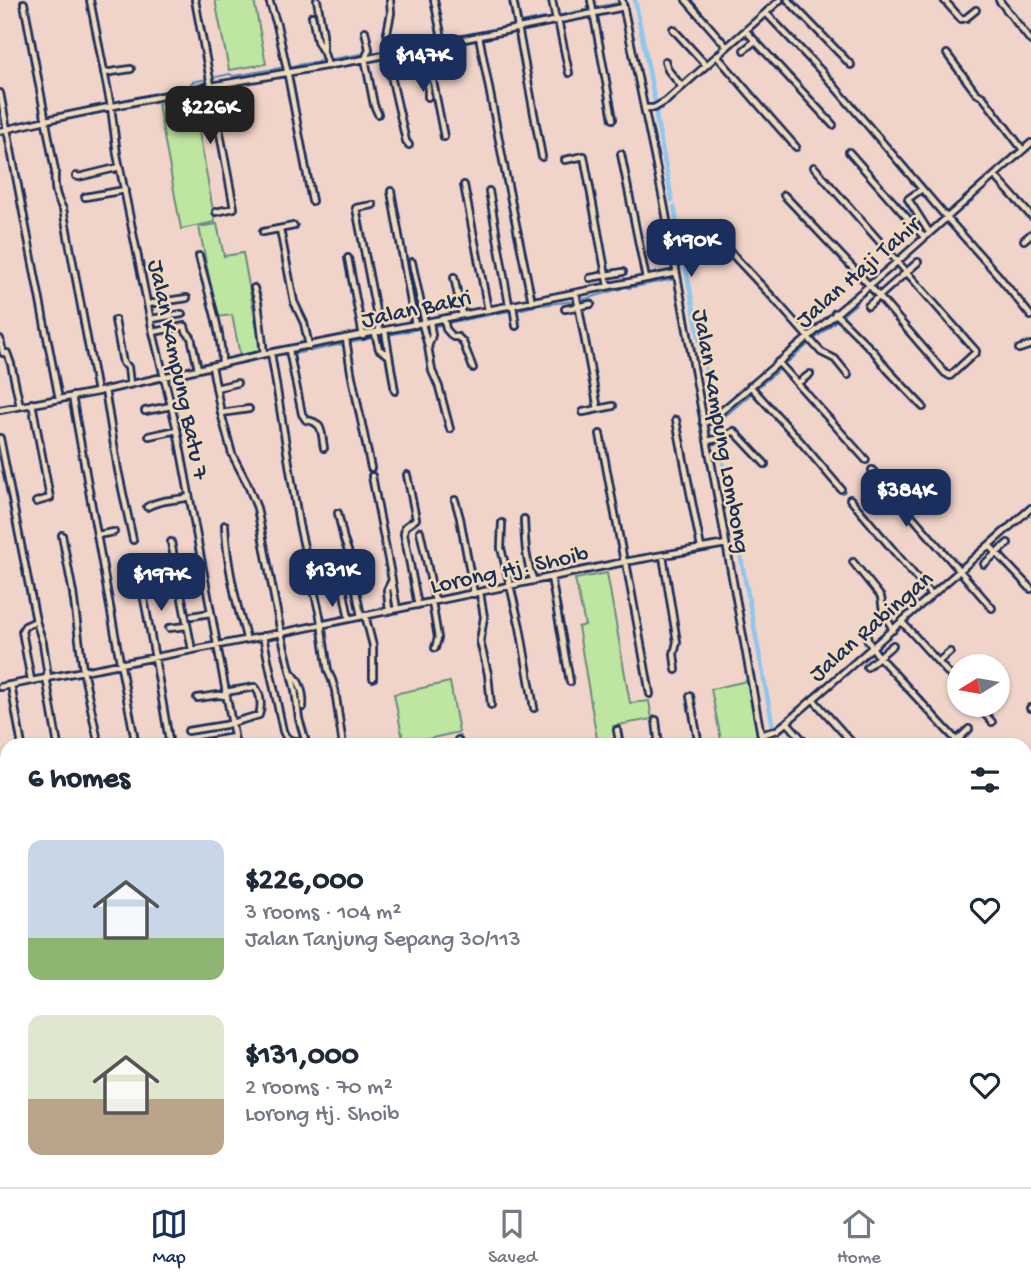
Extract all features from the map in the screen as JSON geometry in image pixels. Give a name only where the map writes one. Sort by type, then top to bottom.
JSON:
[{"type":"street","name":"Jalan Kampung Batu 7","points":[[90,0],[153,332],[177,430],[234,737]]},
{"type":"street","points":[[195,0],[234,208],[216,212]]},
{"type":"street","points":[[269,0],[277,24],[312,201]]},
{"type":"street","points":[[317,0],[326,62]]},
{"type":"street","points":[[390,0],[391,13],[387,33],[406,141],[409,145]]},
{"type":"street","points":[[434,0],[443,42]]},
{"type":"street","points":[[513,0],[542,157]]},
{"type":"street","points":[[552,0],[569,73]]},
{"type":"street","points":[[591,0],[613,120]]},
{"type":"street","name":"Jalan Kampung Lombong","points":[[622,0],[647,108],[762,738]]},
{"type":"street","points":[[686,0],[727,47]]},
{"type":"street","points":[[647,108],[666,102],[780,0]]},
{"type":"street","points":[[788,0],[850,65]]},
{"type":"street","points":[[944,0],[961,19],[967,18],[976,10]]},
{"type":"street","points":[[999,0],[1031,41]]},
{"type":"street","points":[[24,3],[55,172],[54,186],[63,209],[97,392]]},
{"type":"street","points":[[0,131],[286,69],[365,59],[390,51],[624,7]]},
{"type":"street","points":[[766,13],[823,73],[1031,316]]},
{"type":"street","points":[[312,16],[317,41],[323,50]]},
{"type":"street","points":[[673,29],[706,65]]},
{"type":"street","points":[[365,31],[369,49],[365,59],[378,114]]},
{"type":"street","points":[[746,31],[832,125]]},
{"type":"street","points":[[479,36],[532,302]]},
{"type":"street","points":[[451,74],[455,59],[452,41]]},
{"type":"street","points":[[744,50],[755,41]]},
{"type":"street","points":[[426,46],[444,137]]},
{"type":"street","points":[[419,47],[428,97]]},
{"type":"street","points":[[947,54],[976,93],[983,97],[1031,156]]},
{"type":"street","points":[[717,56],[796,147]]},
{"type":"street","points":[[665,61],[668,70],[682,87]]},
{"type":"street","points":[[104,73],[131,69]]},
{"type":"street","points":[[0,93],[60,399]]},
{"type":"street","points":[[197,105],[230,99]]},
{"type":"street","name":"Jalan Haji Tahir","points":[[704,422],[710,421],[898,261],[1031,143]]},
{"type":"street","points":[[849,152],[924,237]]},
{"type":"street","points":[[621,154],[646,279]]},
{"type":"street","points":[[565,160],[583,156],[608,286]]},
{"type":"street","points":[[76,176],[120,167]]},
{"type":"street","points":[[784,195],[869,285],[948,375],[976,352],[814,167]]},
{"type":"street","points":[[995,176],[1031,216]]},
{"type":"street","points":[[464,185],[488,310]]},
{"type":"street","points":[[922,189],[908,199],[929,232]]},
{"type":"street","points":[[85,197],[125,190]]},
{"type":"street","points":[[391,191],[415,325]]},
{"type":"street","points":[[489,191],[516,326]]},
{"type":"street","points":[[373,205],[356,208],[380,332],[389,356],[395,391]]},
{"type":"street","points":[[263,232],[294,226]]},
{"type":"street","points":[[280,229],[294,302],[304,323],[309,346]]},
{"type":"street","points":[[1024,240],[1031,234]]},
{"type":"street","points":[[717,259],[728,251],[776,300],[821,352],[835,359],[848,375]]},
{"type":"street","points":[[199,256],[218,332],[222,364]]},
{"type":"street","points":[[348,258],[363,335]]},
{"type":"street","points":[[868,306],[918,261]]},
{"type":"street","points":[[412,262],[432,371],[450,429]]},
{"type":"street","points":[[590,278],[623,272]]},
{"type":"street","name":"Jalan Bakri","points":[[0,410],[97,392],[264,354],[677,273]]},
{"type":"street","points":[[454,277],[462,315]]},
{"type":"street","points":[[254,288],[264,354]]},
{"type":"street","points":[[576,293],[598,409]]},
{"type":"street","points":[[148,304],[187,298]]},
{"type":"street","points":[[565,309],[591,304]]},
{"type":"street","points":[[835,313],[923,407]]},
{"type":"street","points":[[151,320],[182,314]]},
{"type":"street","points":[[444,319],[446,329],[453,337],[458,337],[463,342],[473,368]]},
{"type":"street","points":[[115,320],[130,384]]},
{"type":"street","points":[[153,332],[184,326],[192,341],[198,369]]},
{"type":"street","points":[[380,332],[379,349],[389,356]]},
{"type":"street","points":[[0,339],[3,353],[7,353],[11,364],[20,406]]},
{"type":"street","points":[[346,339],[370,468]]},
{"type":"street","points":[[1019,349],[1031,345]]},
{"type":"street","points":[[289,350],[302,414],[320,426],[324,448]]},
{"type":"street","points":[[271,353],[299,525],[322,625],[342,738]]},
{"type":"street","points":[[778,362],[866,460]]},
{"type":"street","points":[[212,366],[232,454],[257,508],[305,738]]},
{"type":"street","points":[[798,383],[810,374]]},
{"type":"street","points":[[216,388],[237,383]]},
{"type":"street","points":[[750,386],[841,489]]},
{"type":"street","points":[[105,390],[133,540]]},
{"type":"street","points":[[72,396],[134,738]]},
{"type":"street","points":[[32,404],[50,498],[36,502]]},
{"type":"street","points":[[145,411],[171,406]]},
{"type":"street","points":[[583,412],[613,406]]},
{"type":"street","points":[[221,413],[249,409]]},
{"type":"street","points":[[676,420],[701,548]]},
{"type":"street","points":[[149,436],[177,430]]},
{"type":"street","points":[[707,441],[722,438],[734,431],[765,464]]},
{"type":"street","points":[[600,434],[650,694]]},
{"type":"street","points":[[0,438],[36,621],[43,643],[57,738]]},
{"type":"street","points":[[872,470],[992,608]]},
{"type":"street","points":[[407,474],[416,519],[405,527],[404,534],[418,605]]},
{"type":"street","points":[[372,476],[397,609]]},
{"type":"street","points":[[147,507],[165,500],[189,497]]},
{"type":"street","points":[[850,499],[931,595]]},
{"type":"street","points":[[455,500],[465,552],[484,617],[480,641],[488,674],[491,705]]},
{"type":"street","name":"Jalan Rabingan","points":[[761,735],[777,730],[815,701],[1031,508]]},
{"type":"street","points":[[338,513],[373,646],[373,678]]},
{"type":"street","points":[[524,519],[529,570],[534,581]]},
{"type":"street","points":[[502,523],[501,548],[520,627],[534,708]]},
{"type":"street","points":[[225,525],[231,575],[247,639]]},
{"type":"street","points":[[420,531],[438,638],[435,648]]},
{"type":"street","points":[[97,536],[114,533]]},
{"type":"street","points":[[62,536],[83,670],[97,738]]},
{"type":"street","points":[[171,542],[192,650]]},
{"type":"street","points":[[984,564],[1008,543]]},
{"type":"street","name":"Lorong Hj. Shoib","points":[[0,687],[726,544]]},
{"type":"street","points":[[989,545],[1031,589]]},
{"type":"street","points":[[663,556],[677,642],[674,654],[676,670]]},
{"type":"street","points":[[338,561],[349,619]]},
{"type":"street","points":[[853,562],[881,597],[887,622],[893,630]]},
{"type":"street","points":[[139,574],[169,738]]},
{"type":"street","points":[[551,577],[570,682]]},
{"type":"street","points":[[389,611],[387,590],[392,580]]},
{"type":"street","points":[[192,616],[210,613]]},
{"type":"street","points":[[31,680],[22,631],[25,626],[36,621]]},
{"type":"street","points":[[902,622],[947,672]]},
{"type":"street","points":[[169,628],[187,626]]},
{"type":"street","points":[[866,631],[868,641],[879,657],[954,738]]},
{"type":"street","points":[[263,636],[286,738]]},
{"type":"street","points":[[867,667],[893,645]]},
{"type":"street","points":[[938,662],[950,652]]},
{"type":"street","points":[[290,671],[299,682],[303,707]]},
{"type":"street","points":[[11,685],[21,738]]},
{"type":"street","points":[[188,731],[232,724],[260,715],[259,691],[255,687],[197,698]]},
{"type":"street","points":[[690,696],[698,738]]},
{"type":"street","points":[[815,701],[848,738]]},
{"type":"street","points":[[988,718],[992,722]]},
{"type":"street","points":[[656,720],[658,738]]},
{"type":"street","points":[[787,722],[801,738]]},
{"type":"street","points":[[960,738],[969,729]]},
{"type":"street","points":[[617,730],[618,738]]},
{"type":"street","points":[[228,738],[234,737]]},
{"type":"green space","points":[[215,0],[254,0],[266,64],[229,70]]},
{"type":"green space","points":[[193,97],[215,222],[181,229],[158,104]]},
{"type":"green space","points":[[217,224],[224,256],[243,253],[261,351],[240,355],[232,315],[217,317],[199,227]]},
{"type":"green space","points":[[607,573],[630,703],[649,701],[652,719],[613,726],[616,738],[597,738],[578,627],[585,625],[575,579]]},
{"type":"green space","points":[[747,681],[758,738],[721,738],[711,689]]},
{"type":"green space","points":[[450,682],[459,732],[432,738],[403,738],[394,694]]},
{"type":"waterway","points":[[635,0],[655,102]]},
{"type":"waterway","points":[[596,7],[618,3]]},
{"type":"waterway","points":[[561,15],[588,9]]},
{"type":"waterway","points":[[521,23],[544,18]]},
{"type":"waterway","points":[[408,45],[515,25]]},
{"type":"waterway","points":[[371,53],[401,47]]},
{"type":"waterway","points":[[216,77],[361,54]]},
{"type":"waterway","points":[[114,102],[190,86],[192,82],[207,79]]},
{"type":"waterway","points":[[657,110],[672,200]]},
{"type":"waterway","points":[[674,207],[714,414]]},
{"type":"waterway","points":[[628,288],[675,279]]},
{"type":"waterway","points":[[581,300],[621,289]]},
{"type":"waterway","points":[[542,305],[574,301]]},
{"type":"waterway","points":[[844,314],[856,304]]},
{"type":"waterway","points":[[518,310],[535,306]]},
{"type":"waterway","points":[[448,323],[510,311]]},
{"type":"waterway","points":[[815,339],[836,321]]},
{"type":"waterway","points":[[434,326],[441,325]]},
{"type":"waterway","points":[[389,335],[419,329]]},
{"type":"waterway","points":[[350,343],[373,338]]},
{"type":"waterway","points":[[788,362],[810,343]]},
{"type":"waterway","points":[[311,351],[343,344]]},
{"type":"waterway","points":[[294,354],[304,352]]},
{"type":"waterway","points":[[757,388],[779,370]]},
{"type":"waterway","points":[[716,424],[752,393]]},
{"type":"waterway","points":[[715,422],[718,435]]},
{"type":"waterway","points":[[719,442],[773,727]]}]
